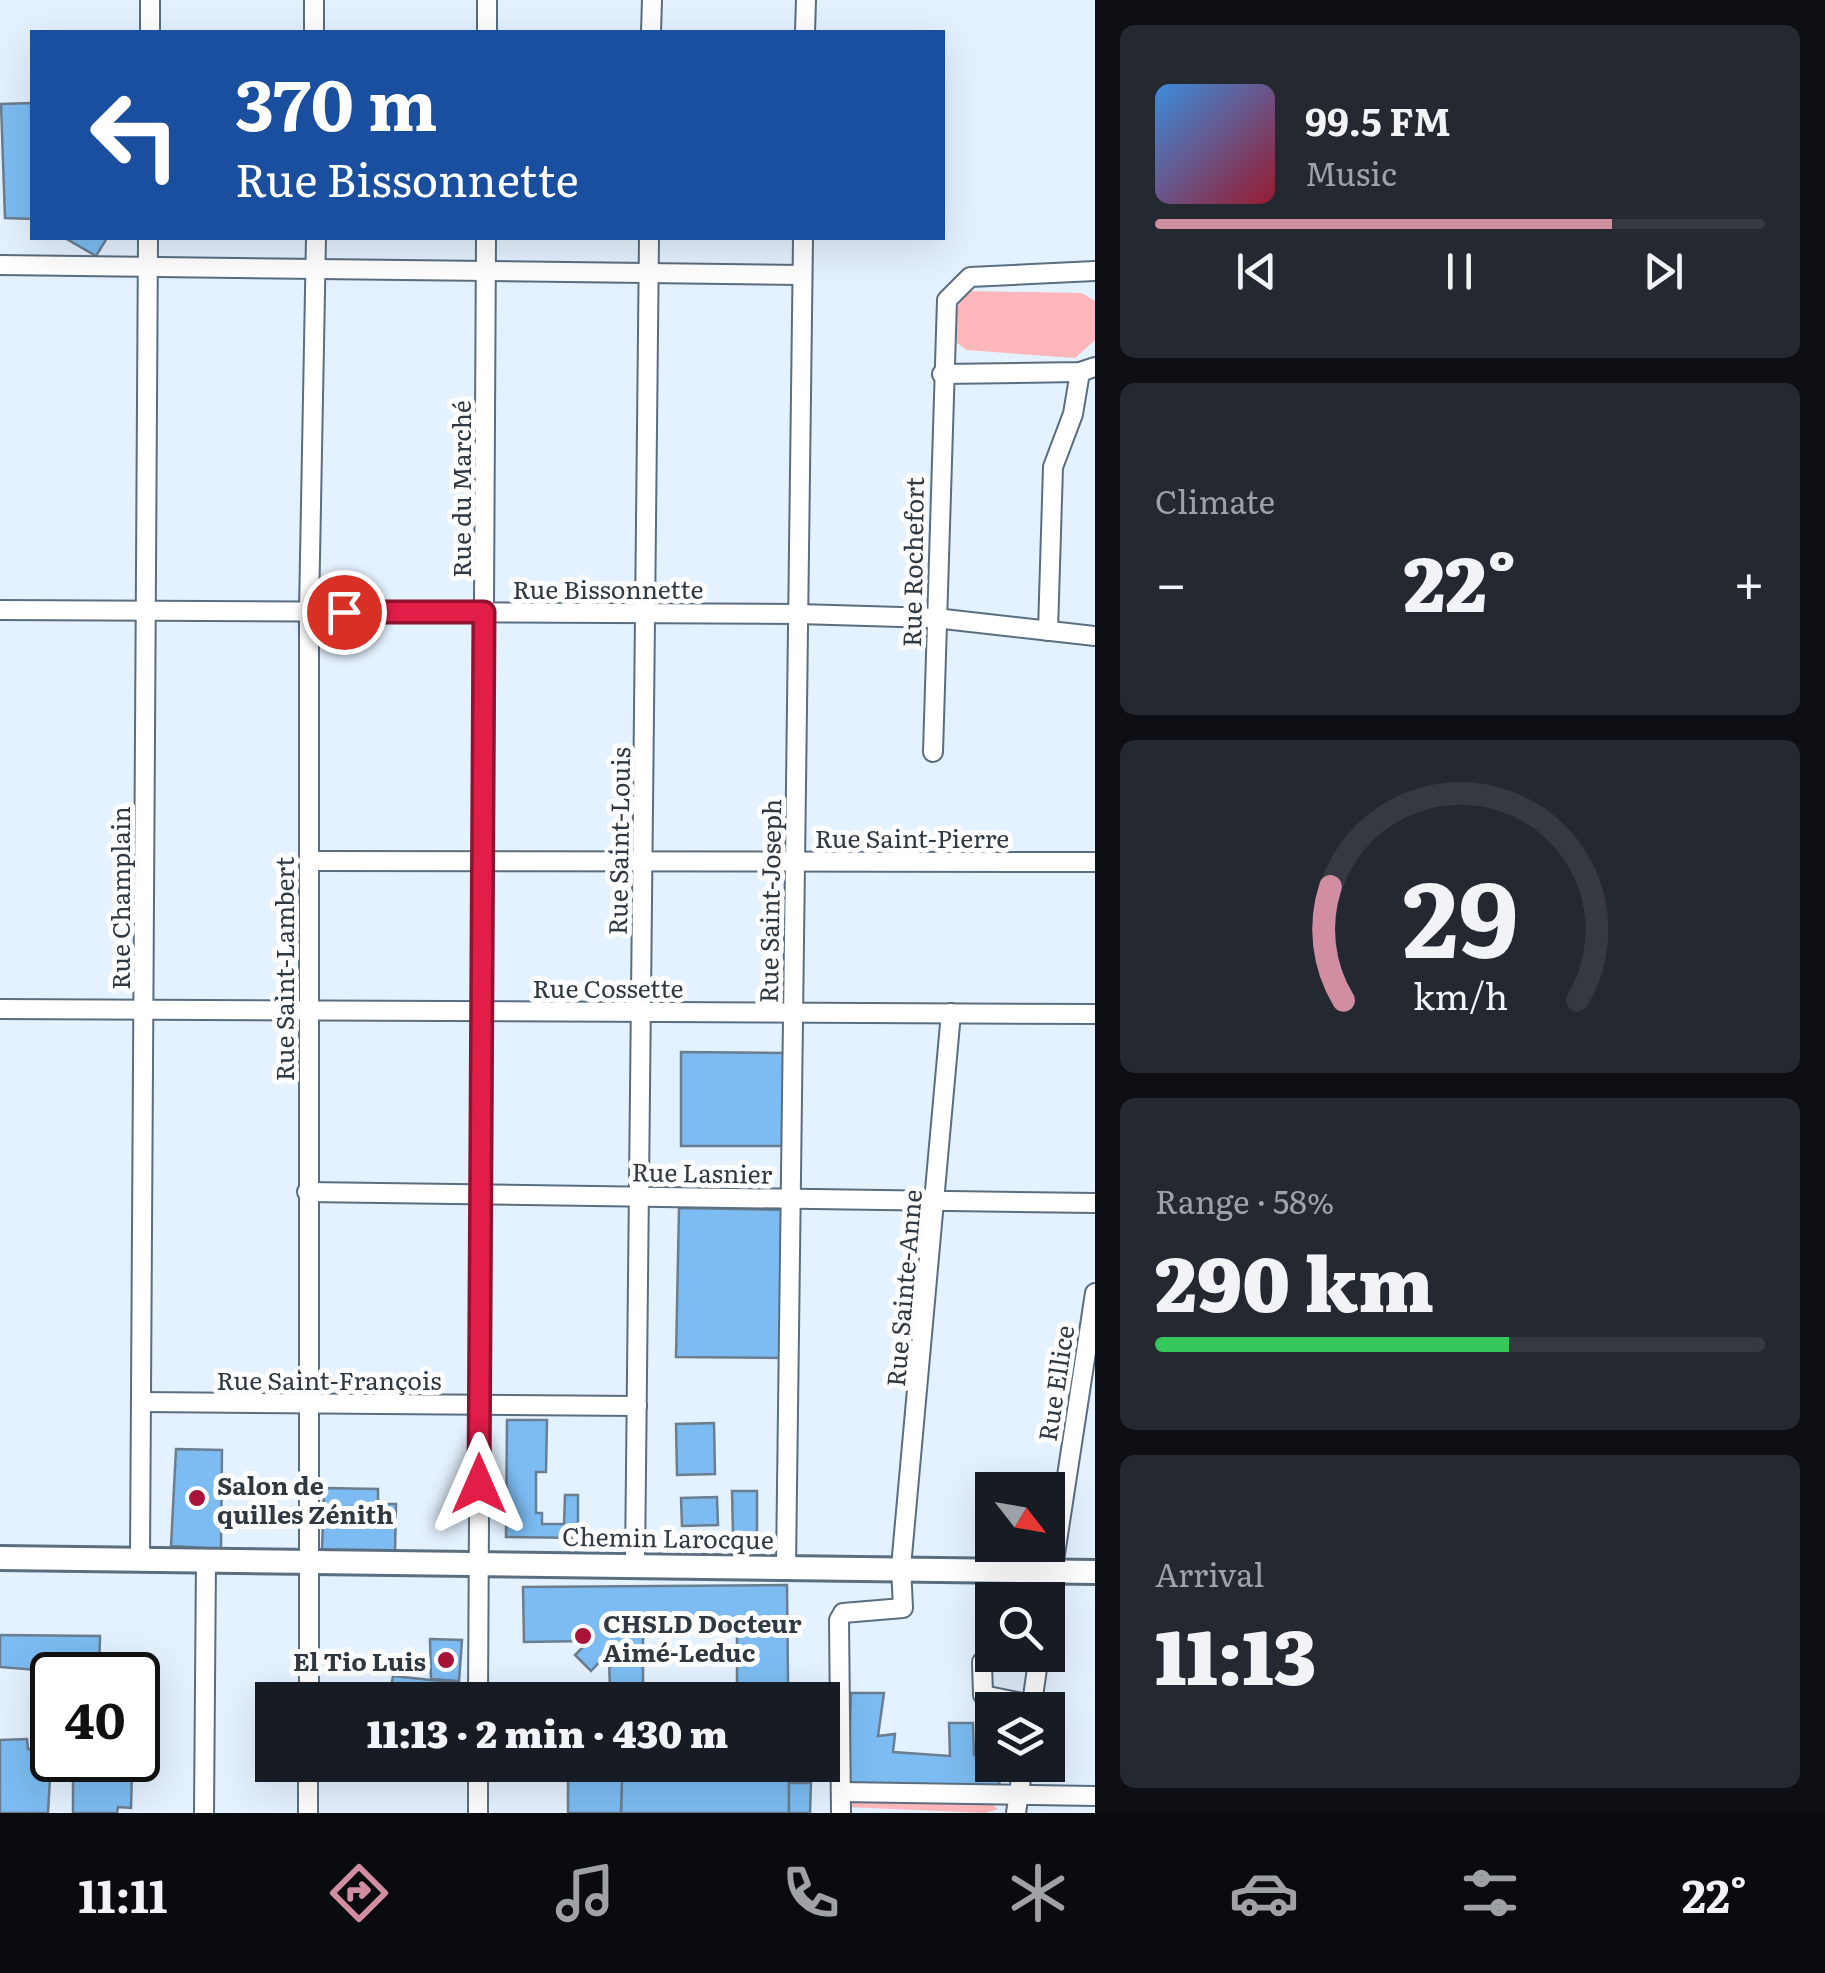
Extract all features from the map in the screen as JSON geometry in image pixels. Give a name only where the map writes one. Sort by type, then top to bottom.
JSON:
[{"type":"main road","name":"Chemin Larocque","points":[[0,1558],[1095,1572]]},
{"type":"street","points":[[150,0],[150,30]]},
{"type":"street","points":[[314,0],[314,30]]},
{"type":"street","points":[[487,0],[487,30]]},
{"type":"street","points":[[651,30],[652,0]]},
{"type":"street","points":[[805,30],[806,0]]},
{"type":"street","name":"Rue Champlain","points":[[140,1560],[148,240]]},
{"type":"street","name":"Rue Saint-Lambert","points":[[308,1682],[309,612],[316,240]]},
{"type":"street","name":"Rue du Marché","points":[[478,1682],[486,240]]},
{"type":"street","name":"Rue Saint-Louis","points":[[635,1564],[649,240]]},
{"type":"street","name":"Rue Saint-Joseph","points":[[786,1566],[803,240]]},
{"type":"street","points":[[0,265],[802,276]]},
{"type":"street","name":"Rue Rochefort","points":[[933,752],[947,300],[966,279],[1095,271]]},
{"type":"street","points":[[942,374],[1088,370],[1053,467],[1048,631]]},
{"type":"street","name":"Rue Bissonnette","points":[[0,610],[798,614],[935,618],[1095,636]]},
{"type":"street","name":"Rue Saint-Pierre","points":[[308,861],[1095,862]]},
{"type":"street","name":"Rue Cossette","points":[[0,1009],[1095,1014]]},
{"type":"street","name":"Rue Sainte-Anne","points":[[841,1792],[840,1620],[843,1613],[852,1610],[903,1608],[902,1567],[951,1013]]},
{"type":"street","name":"Rue Lasnier","points":[[308,1192],[1095,1203]]},
{"type":"street","name":"Rue Ellice","points":[[1051,1582],[1089,1359],[1095,1293]]},
{"type":"street","name":"Rue Saint-François","points":[[141,1402],[636,1406]]},
{"type":"street","points":[[204,1813],[206,1560]]},
{"type":"street","points":[[308,1782],[308,1813]]},
{"type":"street","points":[[478,1782],[478,1813]]},
{"type":"street","points":[[840,1813],[841,1792],[1017,1804],[1095,1796]]},
{"type":"shaded area","points":[[967,291],[1082,293],[1095,301],[1095,340],[1075,358],[967,350],[957,343],[955,322],[957,308]]},
{"type":"shaded area","points":[[857,1801],[992,1804],[998,1809],[985,1813],[846,1807]]},
{"type":"building","points":[[30,103],[30,219],[5,218],[1,104]]},
{"type":"building","points":[[68,240],[106,240],[96,256]]},
{"type":"building","points":[[681,1052],[785,1053],[784,1146],[681,1146]]},
{"type":"building","points":[[679,1208],[784,1210],[781,1358],[676,1357]]},
{"type":"building","points":[[507,1420],[547,1420],[546,1472],[536,1472],[536,1513],[542,1513],[542,1524],[564,1524],[565,1495],[578,1495],[578,1538],[506,1537]]},
{"type":"building","points":[[714,1423],[715,1474],[677,1475],[676,1424]]},
{"type":"building","name":"Salon de quilles Zénith","points":[[176,1449],[222,1450],[221,1549],[171,1546]]},
{"type":"building","points":[[324,1488],[378,1489],[378,1504],[396,1504],[395,1553],[322,1551]]},
{"type":"building","points":[[732,1491],[757,1491],[757,1533],[733,1533]]},
{"type":"building","points":[[717,1497],[718,1525],[682,1526],[681,1498]]},
{"type":"building","name":"CHSLD Docteur Aimé-Leduc","points":[[787,1585],[788,1682],[737,1682],[737,1630],[643,1631],[643,1682],[610,1682],[609,1652],[591,1671],[575,1655],[589,1641],[524,1642],[523,1587]]},
{"type":"building","points":[[0,1635],[100,1636],[100,1652],[30,1652],[30,1669],[0,1667]]},
{"type":"building","name":"El Tio Luis","points":[[430,1639],[462,1640],[459,1681],[431,1679]]},
{"type":"building","points":[[393,1676],[450,1682],[392,1682]]},
{"type":"building","points":[[851,1693],[884,1693],[878,1736],[895,1734],[893,1752],[950,1756],[949,1723],[973,1723],[975,1782],[999,1782],[999,1791],[848,1783]]},
{"type":"building","points":[[27,1739],[30,1782],[50,1782],[48,1813],[0,1813],[0,1740]]},
{"type":"building","points":[[73,1782],[132,1782],[131,1808],[118,1807],[117,1813],[73,1813]]},
{"type":"building","points":[[568,1782],[622,1782],[621,1813],[568,1813]]},
{"type":"building","points":[[622,1782],[789,1782],[789,1813],[621,1813]]},
{"type":"building","points":[[789,1783],[811,1783],[810,1813],[789,1813]]},
{"type":"place","name":"Salon de quilles Zénith","points":[[197,1498]]},
{"type":"place","name":"CHSLD Docteur Aimé-Leduc","points":[[583,1636]]},
{"type":"place","name":"El Tio Luis","points":[[446,1660]]},
{"type":"route","points":[[344,612],[484,612],[479,1484]]}]
